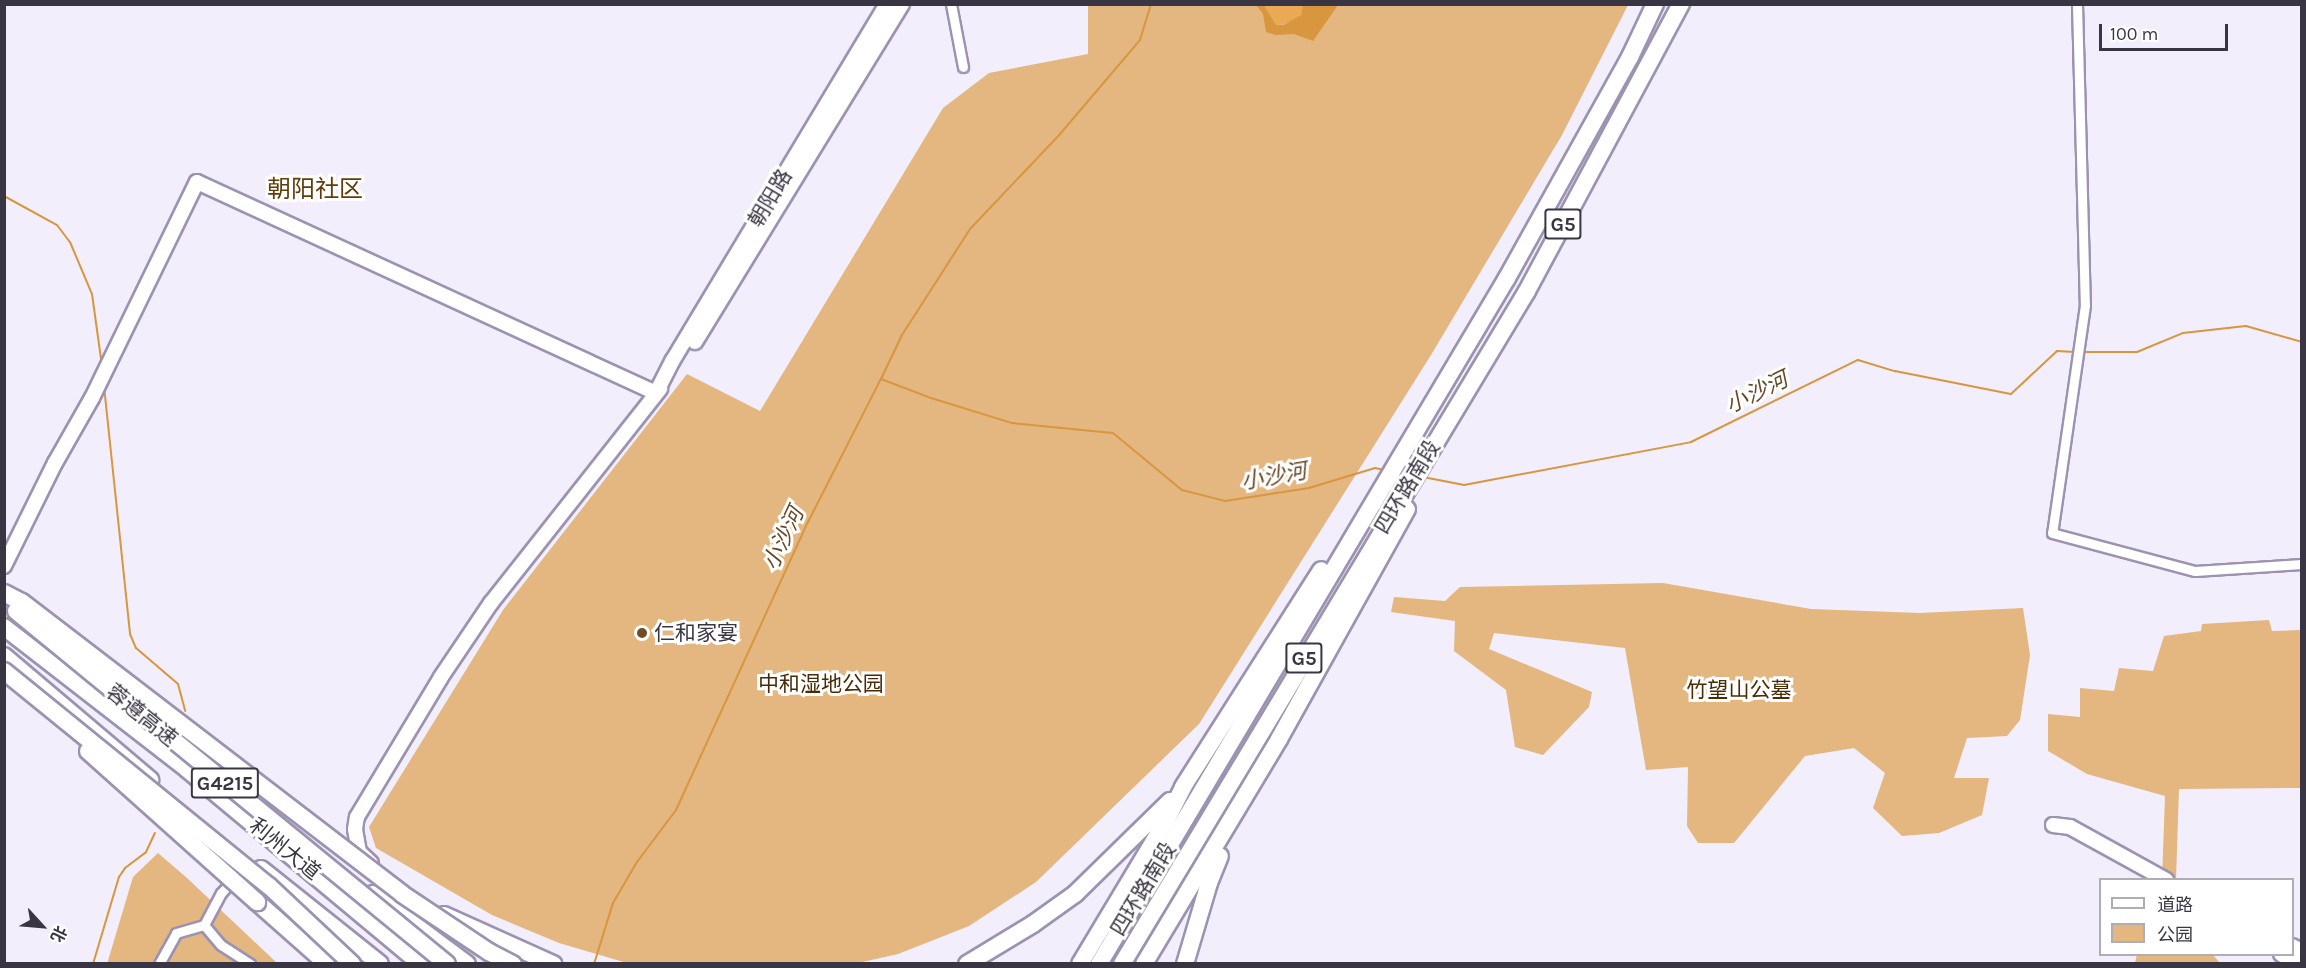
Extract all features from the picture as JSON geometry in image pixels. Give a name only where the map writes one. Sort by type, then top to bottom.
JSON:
[{"type":"highway","name":"G5","points":[[1368,504],[1507,278],[1630,57],[1655,4]]},
{"type":"highway","name":"四环路南段","points":[[1122,963],[1200,831],[1443,437],[1527,291],[1681,4]]},
{"type":"highway","name":"四环路南段","points":[[1099,963],[1171,816],[1197,798],[1368,504]]},
{"type":"highway","points":[[1080,963],[1171,816],[1183,787],[1368,504]]},
{"type":"highway","points":[[1185,963],[1222,843],[1233,819],[1403,505]]},
{"type":"highway","points":[[4,593],[31,609],[402,894],[489,952],[513,963]]},
{"type":"highway","name":"蓉遵高速","points":[[4,601],[447,963]]},
{"type":"highway","name":"利州大道","points":[[4,627],[119,714],[421,963]]},
{"type":"highway","name":"利州大道","points":[[4,656],[251,861],[380,963]]},
{"type":"highway","points":[[4,672],[49,717],[327,963]]},
{"type":"highway","name":"G4215","points":[[4,672],[269,886],[352,963]]},
{"type":"highway","points":[[967,963],[1034,924],[1075,894],[1171,816]]},
{"type":"highway","points":[[1144,963],[1222,843]]},
{"type":"highway","points":[[317,876],[364,887],[403,886]]},
{"type":"highway","points":[[271,877],[343,963]]},
{"type":"highway","points":[[364,887],[467,963]]},
{"type":"highway","points":[[444,915],[553,963]]},
{"type":"highway","points":[[1149,963],[1173,918]]},
{"type":"main road","name":"朝阳路","points":[[656,393],[673,360],[887,4]]},
{"type":"main road","points":[[444,915],[364,859],[359,852],[355,829],[357,817],[464,640],[656,393],[682,364],[902,4]]},
{"type":"main road","points":[[4,566],[55,463],[92,398],[197,182],[656,393]]},
{"type":"main road","points":[[2146,878],[2067,835],[2054,825],[2070,827],[2164,878]]},
{"type":"street","points":[[951,4],[963,67]]},
{"type":"street","points":[[2077,4],[2085,305],[2052,533],[2195,571],[2301,564]]},
{"type":"street","points":[[159,963],[176,933],[204,925],[221,893],[251,861]]},
{"type":"street","points":[[204,925],[221,945],[250,963]]},
{"type":"green space","name":"中和湿地公园","points":[[1088,5],[1628,5],[1562,135],[1431,355],[1199,724],[1036,882],[969,926],[898,954],[858,963],[627,963],[559,943],[492,915],[376,848],[369,827],[503,610],[687,374],[760,411],[943,108],[989,73],[1088,54]]},
{"type":"green space","name":"竹望山公墓","points":[[1663,583],[1811,609],[1920,613],[2023,608],[2030,655],[2020,720],[2007,736],[1967,738],[1954,778],[1989,778],[1982,815],[1939,833],[1902,836],[1873,808],[1885,773],[1854,748],[1805,756],[1734,843],[1698,843],[1687,826],[1688,767],[1646,770],[1625,648],[1494,633],[1489,649],[1592,692],[1589,707],[1543,755],[1515,747],[1506,690],[1454,651],[1455,621],[1391,612],[1394,597],[1445,601],[1460,587]]},
{"type":"green space","points":[[2269,620],[2272,631],[2301,630],[2301,788],[2179,789],[2176,878],[2162,878],[2165,796],[2087,774],[2048,751],[2048,714],[2080,717],[2080,688],[2114,691],[2119,668],[2153,671],[2164,636],[2201,631],[2202,624]]},
{"type":"green space","points":[[158,853],[277,963],[107,964],[133,877]]},
{"type":"green space","points":[[2137,956],[2214,956],[2220,963],[2135,963]]},
{"type":"shaded area","points":[[1256,5],[1264,5],[1276,25],[1284,25],[1301,15],[1303,5],[1338,5],[1313,41],[1294,34],[1276,35],[1266,32],[1263,14]]},
{"type":"shaded area","points":[[1264,5],[1303,5],[1304,10],[1294,22],[1276,25]]},
{"type":"waterway","points":[[881,379],[902,335],[970,229],[1060,134],[1140,40],[1151,4]]},
{"type":"waterway","points":[[4,196],[57,225],[70,242],[92,294],[102,366]]},
{"type":"waterway","name":"小沙河","points":[[2080,352],[2137,352],[2183,333],[2246,326],[2302,342]]},
{"type":"waterway","name":"小沙河","points":[[1423,477],[1464,485],[1691,442],[1858,360],[1895,371],[2011,394],[2057,351],[2075,352]]},
{"type":"waterway","name":"小沙河","points":[[594,964],[613,903],[637,862],[676,810],[808,522],[881,379],[931,398],[1012,423],[1113,433],[1182,490],[1225,501],[1309,488],[1375,468],[1385,470]]},
{"type":"waterway","points":[[104,386],[130,634],[136,648],[178,684],[185,711]]},
{"type":"waterway","points":[[93,964],[119,877],[125,868],[146,852],[155,833]]},
{"type":"place","name":"仁和家宴","points":[[642,633]]},
{"type":"district","name":"朝阳社区","points":[[315,190]]}]
